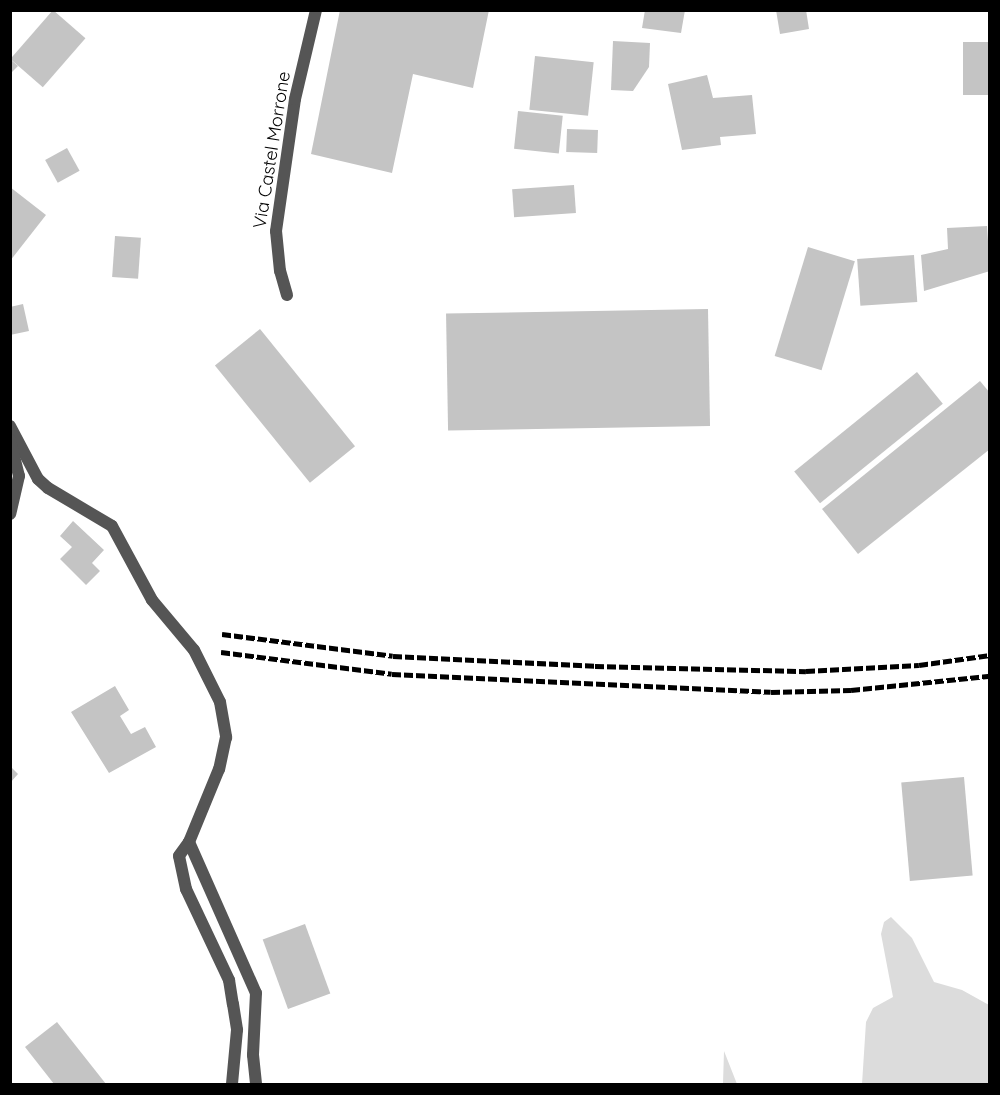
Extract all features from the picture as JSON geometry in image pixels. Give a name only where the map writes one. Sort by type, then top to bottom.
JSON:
[{"type":"street","name":"Via Castel Morrone","points":[[287,295],[280,271],[276,231],[295,99],[316,10]]},
{"type":"street","points":[[10,426],[29,466],[48,489],[112,526],[152,600],[194,650],[220,702],[226,737],[219,769],[189,842],[178,856],[186,889],[229,980],[237,1030],[232,1084]]},
{"type":"street","points":[[10,440],[19,476],[10,514]]},
{"type":"street","points":[[189,842],[256,993],[253,1055],[256,1084]]},
{"type":"shaded area","points":[[891,917],[912,938],[934,982],[962,990],[989,1005],[989,1084],[862,1084],[866,1022],[873,1008],[893,997],[881,934],[884,922]]},
{"type":"shaded area","points":[[724,1051],[737,1084],[723,1084]]},
{"type":"building","points":[[53,10],[85,38],[43,87],[10,59]]},
{"type":"building","points":[[340,10],[489,10],[473,88],[413,74],[392,173],[311,154]]},
{"type":"building","points":[[645,10],[685,10],[681,33],[642,28]]},
{"type":"building","points":[[776,10],[806,10],[809,29],[780,34]]},
{"type":"building","points":[[613,41],[650,43],[649,67],[633,91],[611,90]]},
{"type":"building","points":[[963,42],[990,42],[990,95],[963,95]]},
{"type":"building","points":[[535,56],[594,62],[588,116],[529,110]]},
{"type":"building","points":[[10,59],[18,66],[10,74]]},
{"type":"building","points":[[707,75],[713,98],[752,95],[756,134],[720,137],[721,145],[682,150],[668,84]]},
{"type":"building","points":[[518,111],[563,116],[559,153],[514,149]]},
{"type":"building","points":[[567,129],[598,130],[597,153],[566,152]]},
{"type":"building","points":[[67,148],[80,171],[58,183],[45,160]]},
{"type":"building","points":[[574,185],[576,213],[514,217],[512,189]]},
{"type":"building","points":[[10,187],[46,215],[10,261]]},
{"type":"building","points":[[987,226],[990,271],[924,291],[921,255],[948,249],[947,228]]},
{"type":"building","points":[[115,236],[141,238],[138,279],[112,277]]},
{"type":"building","points":[[808,247],[855,261],[822,370],[775,356]]},
{"type":"building","points":[[914,255],[917,302],[860,306],[857,259]]},
{"type":"building","points":[[23,304],[29,331],[10,335],[10,307]]},
{"type":"building","points":[[708,309],[710,426],[448,431],[446,314]]},
{"type":"building","points":[[260,329],[355,446],[310,483],[215,366]]},
{"type":"building","points":[[917,372],[943,404],[820,503],[794,471]]},
{"type":"building","points":[[980,381],[990,393],[990,449],[858,554],[822,509]]},
{"type":"building","points":[[73,521],[104,550],[92,563],[100,571],[86,585],[60,559],[72,547],[60,536]]},
{"type":"building","points":[[115,686],[129,710],[120,716],[131,734],[145,727],[156,747],[109,773],[71,712]]},
{"type":"building","points":[[10,766],[18,774],[10,783]]},
{"type":"building","points":[[964,777],[973,876],[910,881],[901,782]]},
{"type":"building","points":[[305,924],[330,994],[288,1009],[263,939]]},
{"type":"building","points":[[57,1022],[106,1084],[54,1084],[25,1047]]},
{"type":"railway","points":[[222,634],[393,656],[595,666],[806,671],[919,665],[990,655]]},
{"type":"railway","points":[[221,652],[392,674],[771,692],[851,690],[990,676]]}]
